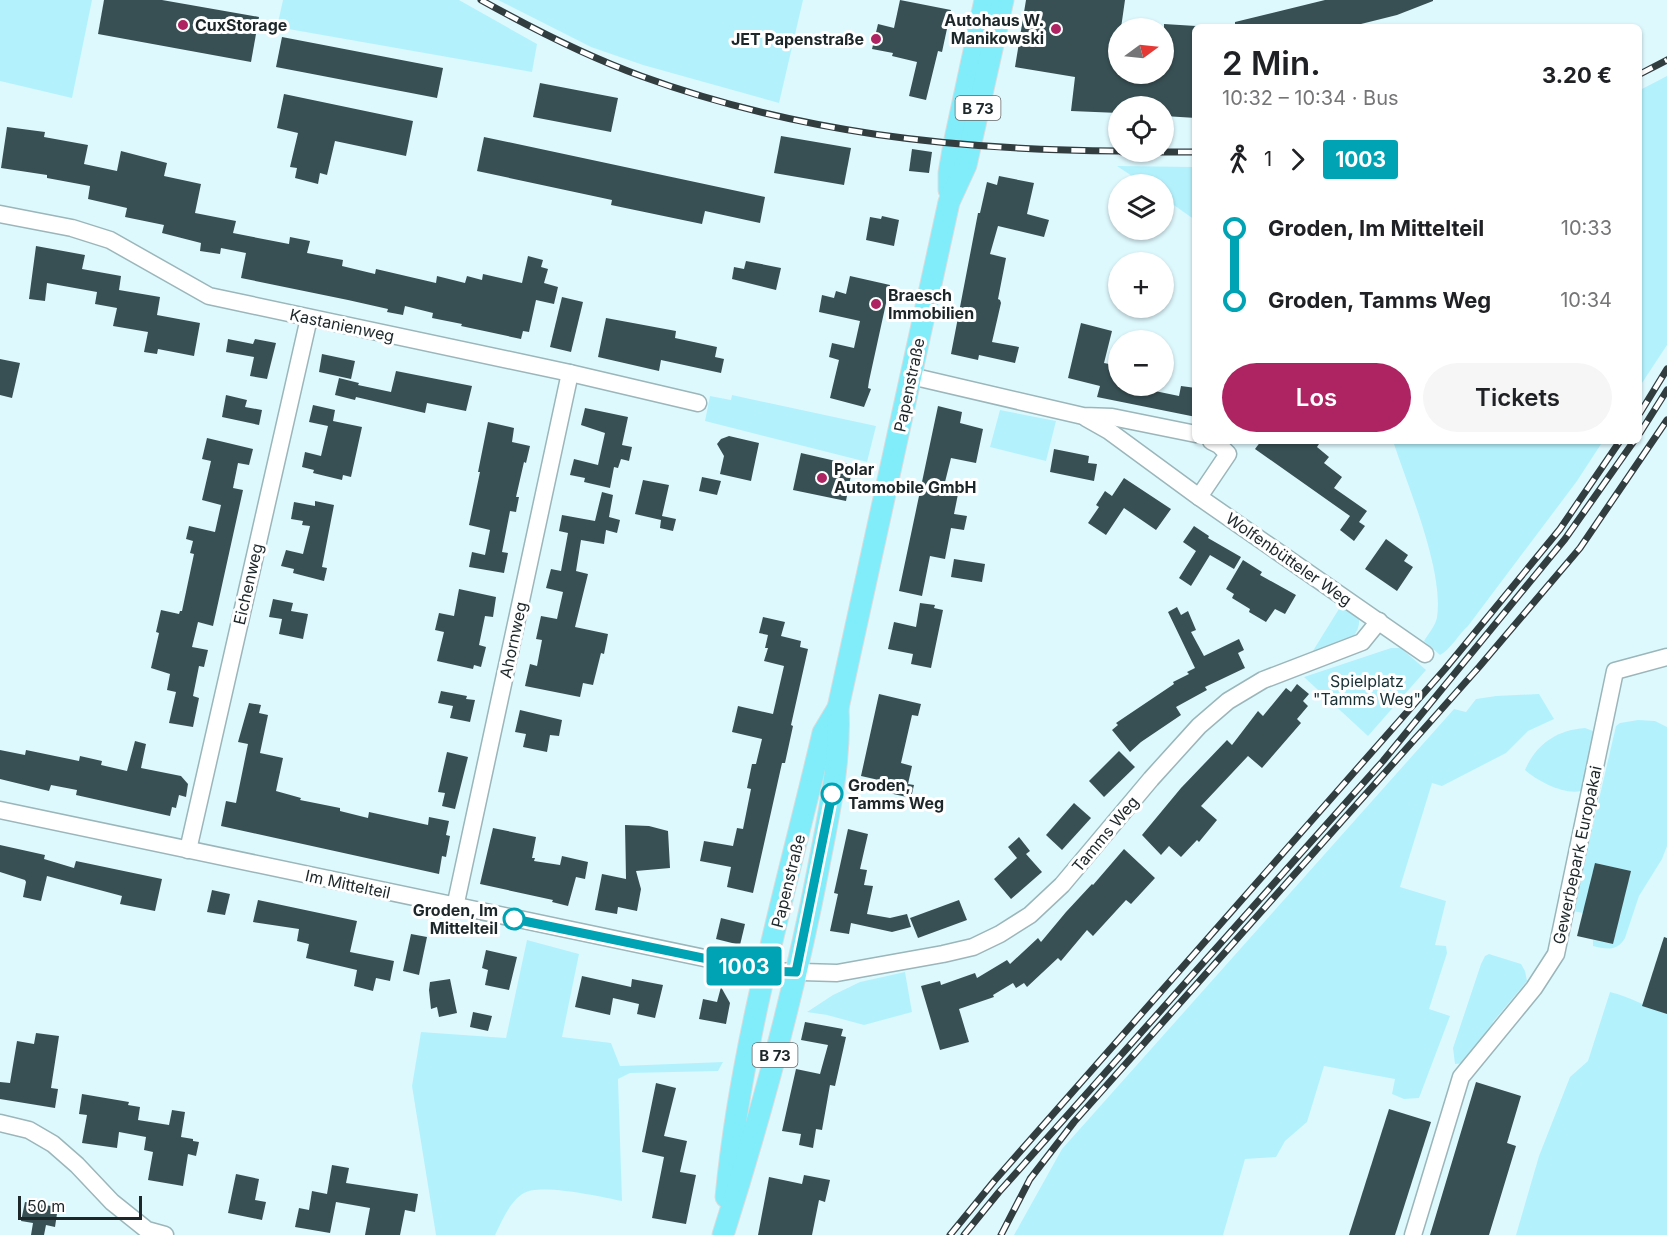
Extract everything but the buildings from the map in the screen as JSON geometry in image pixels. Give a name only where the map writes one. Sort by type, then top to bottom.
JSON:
[{"type":"main road","name":"Papenstraße","points":[[723,1235],[754,1138],[796,972],[832,794],[840,738],[838,708],[949,202],[949,173],[954,144],[985,0]]},
{"type":"main road","name":"Papenstraße","points":[[949,202],[966,165],[1003,0]]},
{"type":"main road","name":"Papenstraße","points":[[723,1235],[729,1166],[738,1105],[766,971],[823,733],[838,708]]},
{"type":"street","name":"Kastanienweg","points":[[0,214],[72,228],[111,240],[209,297],[570,373],[698,403]]},
{"type":"street","name":"Eichenweg","points":[[188,850],[309,318]]},
{"type":"street","name":"Ahornweg","points":[[455,907],[570,373]]},
{"type":"street","name":"Wolfenbütteler Weg","points":[[911,376],[1083,416],[1112,417],[1192,433]]},
{"type":"street","name":"Wolfenbütteler Weg","points":[[1083,416],[1109,431],[1199,497],[1425,654]]},
{"type":"street","points":[[1199,497],[1228,454],[1217,444]]},
{"type":"street","name":"Tamms Weg","points":[[766,971],[837,973],[973,947],[1000,934],[1030,915],[1062,885],[1151,779],[1199,726],[1228,701],[1263,680],[1362,642],[1379,621]]},
{"type":"street","name":"Gewerbepark Europakai","points":[[1413,1235],[1461,1077],[1534,988],[1556,954],[1615,671],[1667,657]]},
{"type":"street","name":"Im Mittelteil","points":[[0,810],[766,971]]},
{"type":"street","points":[[0,1123],[29,1130],[53,1144],[78,1165],[112,1202],[147,1230],[165,1235]]},
{"type":"green space","points":[[0,0],[92,0],[72,98],[0,81]]},
{"type":"green space","points":[[283,0],[459,0],[537,44],[532,72],[277,27]]},
{"type":"green space","points":[[498,0],[803,0],[779,103],[643,65],[591,47]]},
{"type":"green space","points":[[1667,76],[1667,345],[1642,383],[1642,89]]},
{"type":"green space","points":[[1117,166],[1192,167],[1192,218],[1174,205],[1174,174],[1129,174]]},
{"type":"green space","points":[[732,395],[876,426],[867,462],[705,421],[710,396],[731,400]]},
{"type":"green space","points":[[1000,410],[1056,421],[1046,461],[990,447]]},
{"type":"green space","points":[[1394,444],[1601,444],[1577,481],[1468,626],[1440,655],[1424,641],[1437,617],[1438,598],[1423,529]]},
{"type":"green space","points":[[1342,604],[1359,618],[1358,627],[1352,639],[1311,654]]},
{"type":"green space","name":"Spielplatz \"Tamms Weg\"","points":[[1391,648],[1401,648],[1426,670],[1368,736],[1304,677]]},
{"type":"green space","points":[[1539,694],[1554,719],[1528,731],[1506,753],[1442,786],[1432,783],[1400,887],[1446,901],[1435,945],[1446,946],[1447,953],[1429,1009],[1450,1016],[1419,1098],[1404,1099],[1392,1094],[1395,1079],[1324,1066],[1307,1122],[1285,1141],[1276,1157],[1245,1159],[1223,1235],[1014,1235],[1062,1149],[1454,709],[1466,712],[1476,699]]},
{"type":"green space","points":[[1638,720],[1655,721],[1667,727],[1667,846],[1662,859],[1639,896],[1625,938],[1618,946],[1602,948],[1593,946],[1593,940],[1613,944],[1630,871],[1596,863],[1583,913],[1573,911],[1616,726],[1620,723]]},
{"type":"green space","points":[[1585,728],[1593,731],[1594,739],[1581,791],[1567,791],[1551,786],[1525,770],[1535,753],[1549,740],[1565,732]]},
{"type":"green space","points":[[527,940],[579,954],[562,1037],[611,1043],[620,1066],[723,1062],[718,1071],[630,1073],[618,1079],[622,1201],[557,1190],[532,1190],[524,1193],[515,1201],[495,1235],[436,1235],[412,1086],[421,1032],[506,1038]]},
{"type":"green space","points":[[1489,954],[1521,964],[1527,981],[1493,1022],[1491,1031],[1465,1063],[1455,1064],[1453,1048],[1481,964],[1485,956]]},
{"type":"green space","points":[[905,972],[912,1012],[864,1025],[807,1012],[833,995],[860,982]]},
{"type":"green space","points":[[1610,992],[1667,1014],[1667,1235],[1516,1235],[1539,1156],[1570,1077],[1588,1061]]},
{"type":"railway","points":[[481,0],[600,60],[700,96],[758,112],[818,125],[937,142],[997,147],[1108,151]]},
{"type":"railway","points":[[1642,73],[1667,60]]},
{"type":"railway","points":[[1174,152],[1192,152]]},
{"type":"railway","points":[[1642,410],[1667,369]]},
{"type":"railway","points":[[1642,430],[1667,390]]},
{"type":"railway","points":[[1001,1235],[1030,1179],[1074,1122],[1479,667],[1580,548],[1667,420]]},
{"type":"railway","points":[[950,1235],[995,1180],[1445,669],[1560,529],[1618,444]]},
{"type":"railway","points":[[964,1235],[999,1192],[1383,761],[1565,539],[1632,444]]},
{"type":"bus line","name":"1003","points":[[514,919],[766,971],[796,972],[832,794]]},
{"type":"place","name":"CuxStorage","points":[[183,25]]},
{"type":"place","name":"Autohaus W. Manikowski","points":[[1056,29]]},
{"type":"place","name":"JET Papenstraße","points":[[876,39]]},
{"type":"place","name":"Braesch Immobilien","points":[[876,304]]},
{"type":"place","name":"Polar Automobile GmbH","points":[[822,478]]},
{"type":"place","name":"Groden, Tamms Weg","points":[[832,794]]},
{"type":"place","name":"Groden, Im Mittelteil","points":[[514,919]]}]
